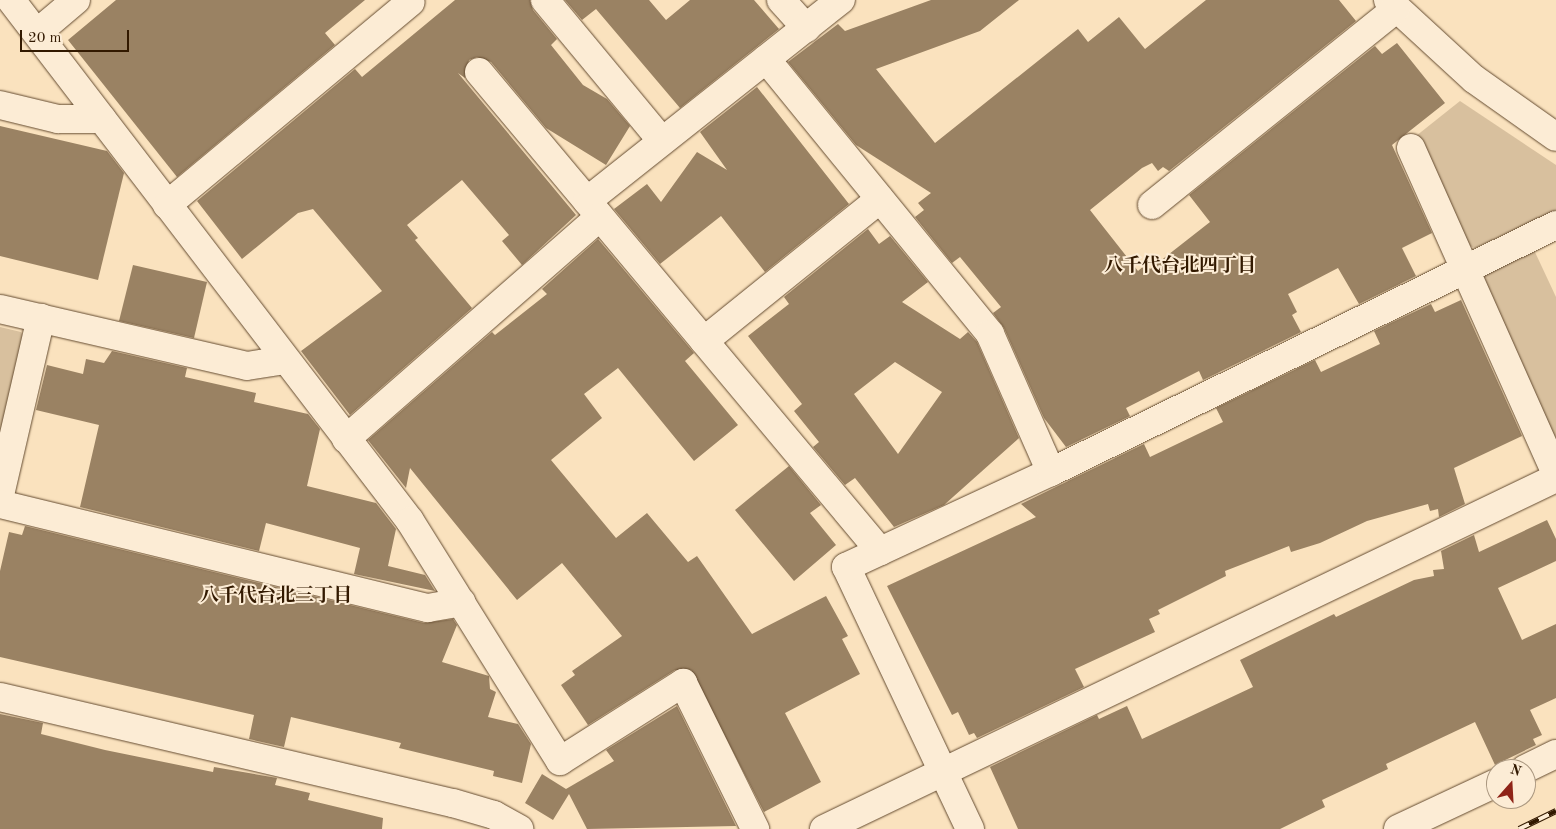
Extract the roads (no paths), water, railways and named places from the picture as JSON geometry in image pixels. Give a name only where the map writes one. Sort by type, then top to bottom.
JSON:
[{"type":"street","points":[[11,0],[410,521],[560,761],[683,683],[755,829]]},
{"type":"street","points":[[37,33],[76,0]]},
{"type":"street","points":[[545,0],[662,141]]},
{"type":"street","points":[[781,0],[806,28]]},
{"type":"street","points":[[346,439],[594,209],[662,141],[841,0]]},
{"type":"street","points":[[167,204],[411,2]]},
{"type":"street","points":[[1152,205],[1392,5],[1474,79],[1556,137]]},
{"type":"street","points":[[766,59],[990,334],[1050,472]]},
{"type":"street","points":[[478,72],[880,551]]},
{"type":"street","points":[[0,105],[58,119],[102,119]]},
{"type":"street","points":[[1411,148],[1464,271],[1556,474]]},
{"type":"street","points":[[704,341],[880,199]]},
{"type":"street","points":[[970,829],[846,567],[1050,472],[1556,225]]},
{"type":"street","points":[[0,309],[247,366],[286,360]]},
{"type":"street","points":[[0,495],[41,318]]},
{"type":"street","points":[[824,829],[1556,478]]},
{"type":"street","points":[[0,504],[428,608],[461,602]]},
{"type":"street","points":[[0,697],[453,803],[494,815],[519,829]]},
{"type":"street","points":[[1536,764],[1556,754]]},
{"type":"street","points":[[1398,829],[1486,788]]},
{"type":"railway","points":[[1519,829],[1556,811]]},
{"type":"district","name":"八千代台北四丁目","points":[[1180,267]]},
{"type":"district","name":"八千代台北三丁目","points":[[276,597]]}]
